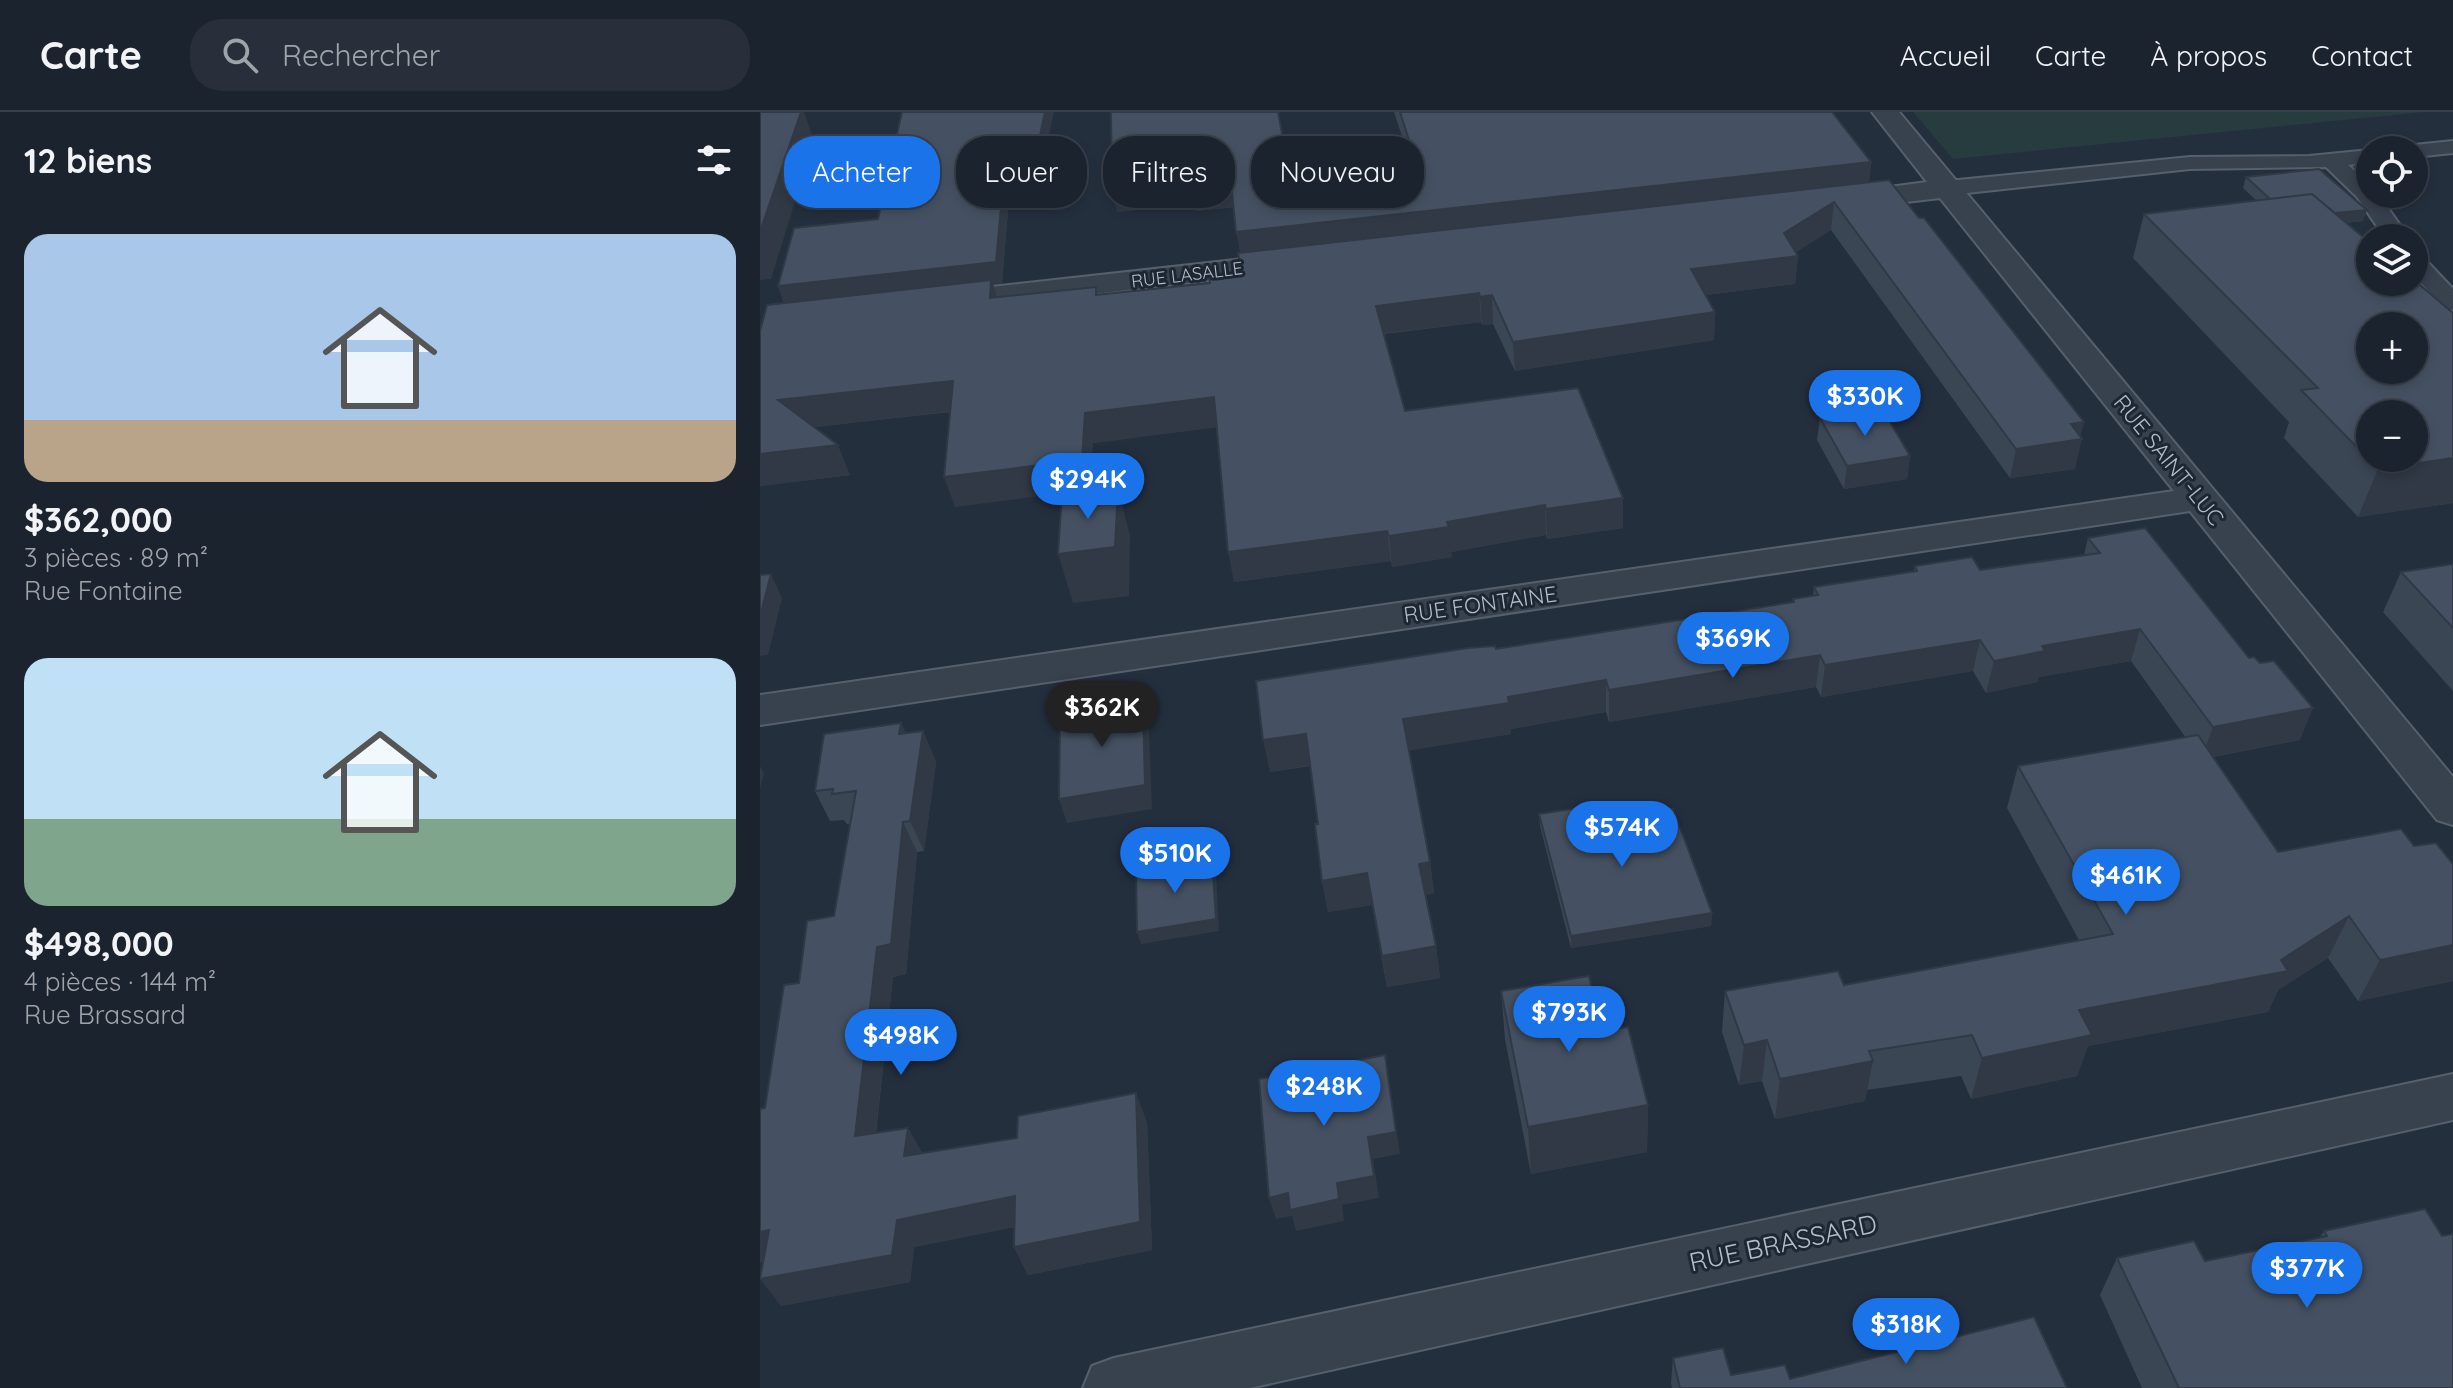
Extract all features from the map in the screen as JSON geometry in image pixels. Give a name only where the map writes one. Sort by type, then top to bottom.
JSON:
[{"type":"street","name":"RUE SAINT-LUC","points":[[1885,112],[2453,808]]},
{"type":"street","points":[[1806,204],[1948,188]]},
{"type":"street","name":"RUE LASALLE","points":[[903,307],[1334,258]]},
{"type":"street","name":"RUE FONTAINE","points":[[760,710],[2200,498]]},
{"type":"street","name":"RUE BRASSARD","points":[[1114,1388],[2453,1097]]},
{"type":"lane","points":[[2428,150],[2453,147]]},
{"type":"lane","points":[[1948,188],[2190,163],[2332,161],[2356,158]]},
{"type":"lane","points":[[2332,161],[2365,192],[2387,224]]},
{"type":"lane","points":[[2428,276],[2453,303]]},
{"type":"green space","points":[[1913,112],[2424,112],[1953,159]]},
{"type":"building","points":[[760,112],[801,112],[793,136],[784,136],[784,162],[760,232]]},
{"type":"building","points":[[902,112],[1045,112],[1040,136],[956,136],[956,208],[1001,208],[996,262],[778,286],[794,228],[878,219],[880,208],[940,208],[940,136],[897,136]]},
{"type":"building","points":[[1111,112],[1278,112],[1282,136],[1251,136],[1251,208],[1424,208],[1424,136],[1408,136],[1400,112],[1832,112],[1871,162],[1236,232],[1235,136],[1111,136]]},
{"type":"building","points":[[2319,169],[2356,201],[2356,208],[2367,210],[2335,213],[2312,194],[2270,199],[2246,177]]},
{"type":"building","points":[[1889,180],[1919,218],[1924,218],[2084,422],[2071,424],[2082,439],[2016,449],[1834,202],[1784,233],[1798,256],[1691,269],[1715,312],[1513,342],[1492,295],[1480,297],[1479,293],[1376,306],[1405,411],[1578,388],[1623,498],[1546,509],[1545,505],[1447,522],[1449,527],[1389,536],[1387,531],[1228,552],[1214,397],[1085,413],[1082,460],[944,477],[953,381],[778,400],[838,445],[760,454],[760,331],[767,305],[991,280],[990,298],[1096,287],[1096,295],[1210,283],[1209,275],[1241,272],[1238,253]]},
{"type":"building","points":[[2312,194],[2356,231],[2356,296],[2428,296],[2428,292],[2453,313],[2453,458],[2428,462],[2428,400],[2356,400],[2356,446],[2301,390],[2318,388],[2144,214]]},
{"type":"building","points":[[1883,410],[1910,456],[1847,466],[1820,418]]},
{"type":"building","points":[[1118,488],[1115,547],[1058,554],[1062,494]]},
{"type":"building","points":[[2145,528],[2249,658],[2254,657],[2260,663],[2274,661],[2313,708],[2213,727],[2140,629],[2042,646],[2045,651],[1994,661],[1980,640],[1825,665],[1820,655],[1609,690],[1606,680],[1508,697],[1509,703],[1403,719],[1430,862],[1419,864],[1436,946],[1382,956],[1367,873],[1322,881],[1306,734],[1263,740],[1256,681],[1468,648],[1495,646],[1496,649],[1794,602],[1793,599],[1818,595],[1814,587],[1917,571],[1915,566],[1972,557],[1980,570],[2100,553],[2088,538]]},
{"type":"building","points":[[2453,564],[2453,628],[2401,572]]},
{"type":"building","points":[[771,574],[760,616],[760,575]]},
{"type":"building","points":[[1135,697],[1135,709],[1143,707],[1145,785],[1059,799],[1060,720],[1071,718],[1071,707]]},
{"type":"building","points":[[901,723],[899,734],[923,731],[910,821],[903,822],[891,944],[877,947],[855,1136],[908,1128],[904,1156],[1017,1138],[1018,1116],[1136,1093],[1140,1222],[1014,1247],[1015,1196],[897,1220],[892,1255],[760,1279],[769,1230],[760,1232],[760,1109],[765,1108],[784,985],[799,983],[807,921],[834,916],[856,791],[832,794],[833,789],[815,791],[824,734]]},
{"type":"building","points":[[2198,735],[2278,852],[2401,829],[2414,846],[2436,843],[2453,864],[2453,945],[2380,960],[2349,916],[2281,960],[2288,971],[2079,1010],[2092,1035],[1982,1058],[1972,1035],[1869,1051],[1873,1061],[1780,1079],[1767,1040],[1744,1045],[1725,991],[1838,971],[1844,985],[2113,934],[2018,766]]},
{"type":"building","points":[[1604,804],[1609,820],[1673,809],[1712,913],[1571,936],[1539,814]]},
{"type":"building","points":[[1212,859],[1216,919],[1137,932],[1136,871]]},
{"type":"building","points":[[1589,976],[1602,1031],[1628,1027],[1648,1105],[1528,1127],[1501,991]]},
{"type":"building","points":[[1385,1055],[1396,1132],[1368,1137],[1374,1176],[1337,1183],[1339,1199],[1290,1210],[1288,1193],[1269,1198],[1259,1079]]},
{"type":"building","points":[[2425,1209],[2442,1236],[2453,1234],[2453,1388],[2179,1388],[2117,1258],[2194,1241],[2205,1261],[2327,1236],[2324,1231]]},
{"type":"building","points":[[2034,1317],[2067,1388],[1680,1388],[1673,1358],[1723,1348],[1731,1375],[1785,1365],[1790,1379]]}]
